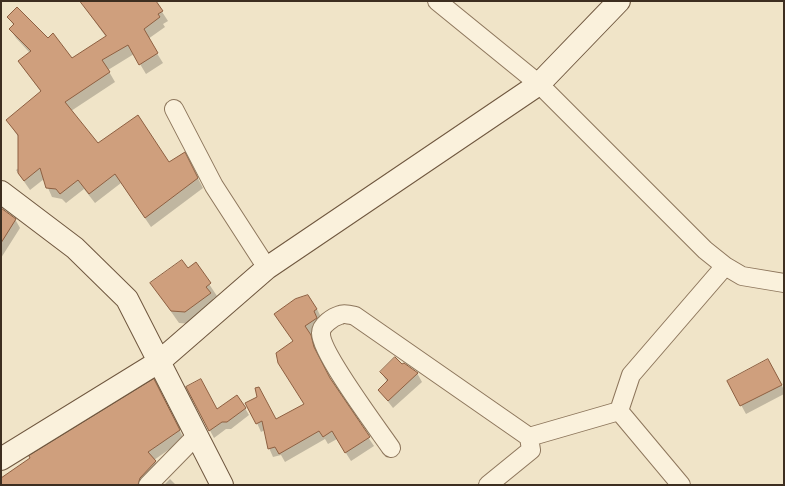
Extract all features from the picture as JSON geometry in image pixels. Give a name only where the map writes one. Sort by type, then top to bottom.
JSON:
[{"type":"street","points":[[437,1],[539,84],[705,250],[725,266],[742,276],[784,283]]},
{"type":"street","points":[[1,459],[160,360],[267,268],[539,84],[618,1]]},
{"type":"street","points":[[174,109],[214,186],[267,268]]},
{"type":"street","points":[[1,192],[75,248],[127,299],[160,360],[222,485]]},
{"type":"street","points":[[619,411],[631,375],[725,266]]},
{"type":"street","points":[[391,448],[323,345],[320,332],[325,324],[340,314],[355,316],[529,437],[531,450],[488,485]]},
{"type":"street","points":[[529,437],[619,411]]},
{"type":"street","points":[[619,411],[681,485]]},
{"type":"street","points":[[148,485],[197,435]]},
{"type":"building","points":[[80,1],[156,1],[163,11],[158,14],[160,17],[144,29],[158,53],[139,65],[128,45],[102,60],[110,72],[65,102],[98,143],[138,115],[169,162],[185,152],[198,178],[145,218],[115,174],[89,194],[78,180],[60,194],[56,189],[46,188],[40,168],[24,181],[18,173],[18,135],[6,120],[41,91],[18,61],[31,51],[9,29],[14,24],[7,17],[17,7],[48,38],[53,33],[72,58],[106,36]]},
{"type":"building","points":[[1,208],[16,219],[1,243]]},
{"type":"building","points":[[182,260],[188,268],[196,262],[211,283],[206,287],[211,293],[185,312],[171,311],[150,283]]},
{"type":"building","points":[[308,295],[317,309],[314,311],[317,318],[305,326],[311,335],[314,347],[330,378],[370,437],[345,453],[332,431],[323,437],[319,431],[279,454],[275,447],[268,449],[262,421],[256,424],[245,403],[257,397],[255,388],[259,387],[276,419],[304,404],[278,363],[276,353],[293,341],[274,314],[295,299]]},
{"type":"building","points":[[395,357],[402,364],[404,363],[418,373],[388,401],[378,390],[388,380],[380,372]]},
{"type":"building","points":[[768,359],[782,385],[740,406],[727,381]]},
{"type":"building","points":[[154,379],[180,430],[148,452],[156,461],[140,478],[138,485],[1,485],[1,478],[30,458],[29,456]]},
{"type":"building","points":[[201,379],[217,409],[237,395],[246,408],[227,422],[222,422],[209,431],[186,387]]}]
